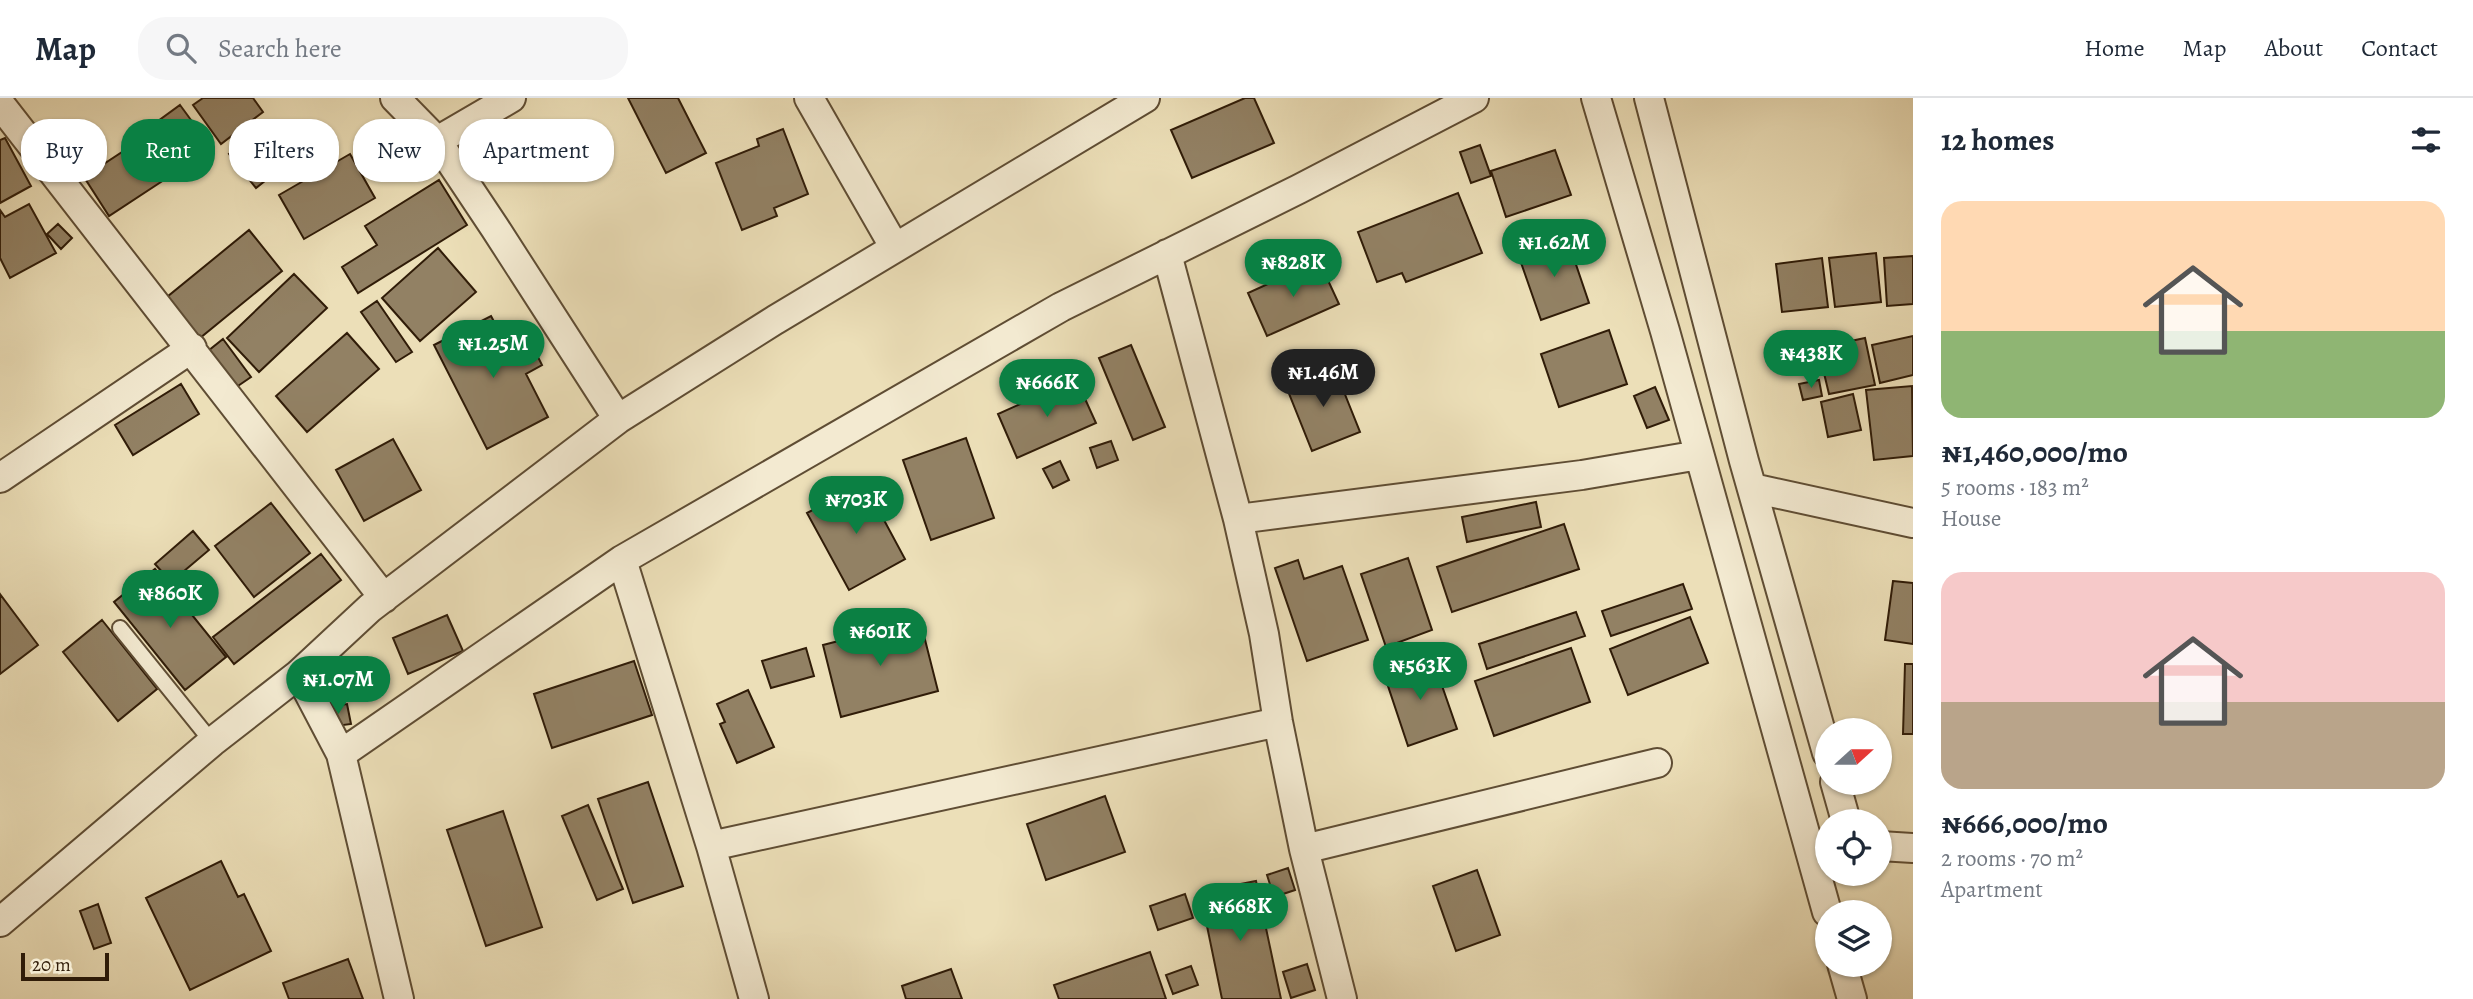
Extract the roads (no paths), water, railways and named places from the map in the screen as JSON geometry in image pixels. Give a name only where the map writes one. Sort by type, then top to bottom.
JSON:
[{"type":"street","points":[[395,98],[416,119]]},
{"type":"street","points":[[445,136],[511,98]]},
{"type":"street","points":[[810,98],[895,248]]},
{"type":"street","points":[[0,922],[212,742],[299,674],[384,598],[618,419],[1144,98]]},
{"type":"street","points":[[341,754],[622,560],[1061,307],[1299,190],[1474,98]]},
{"type":"street","points":[[1596,98],[1701,464],[1815,834]]},
{"type":"street","points":[[1649,98],[1748,474],[1817,718]]},
{"type":"street","points":[[1,107],[192,348],[384,598]]},
{"type":"street","points":[[445,153],[618,419]]},
{"type":"street","points":[[1167,254],[1238,519],[1264,634],[1278,722],[1304,849],[1342,999]]},
{"type":"street","points":[[0,478],[192,348]]},
{"type":"street","points":[[1238,519],[1582,475],[1701,464],[1748,474],[1913,523]]},
{"type":"street","points":[[622,560],[754,999]]},
{"type":"street","points":[[299,674],[341,754],[399,999]]},
{"type":"street","points":[[710,846],[1278,722]]},
{"type":"street","points":[[1304,849],[1657,763]]},
{"type":"street","points":[[1892,847],[1913,848]]},
{"type":"street","points":[[1846,977],[1852,999]]},
{"type":"lane","points":[[120,628],[212,742]]}]
